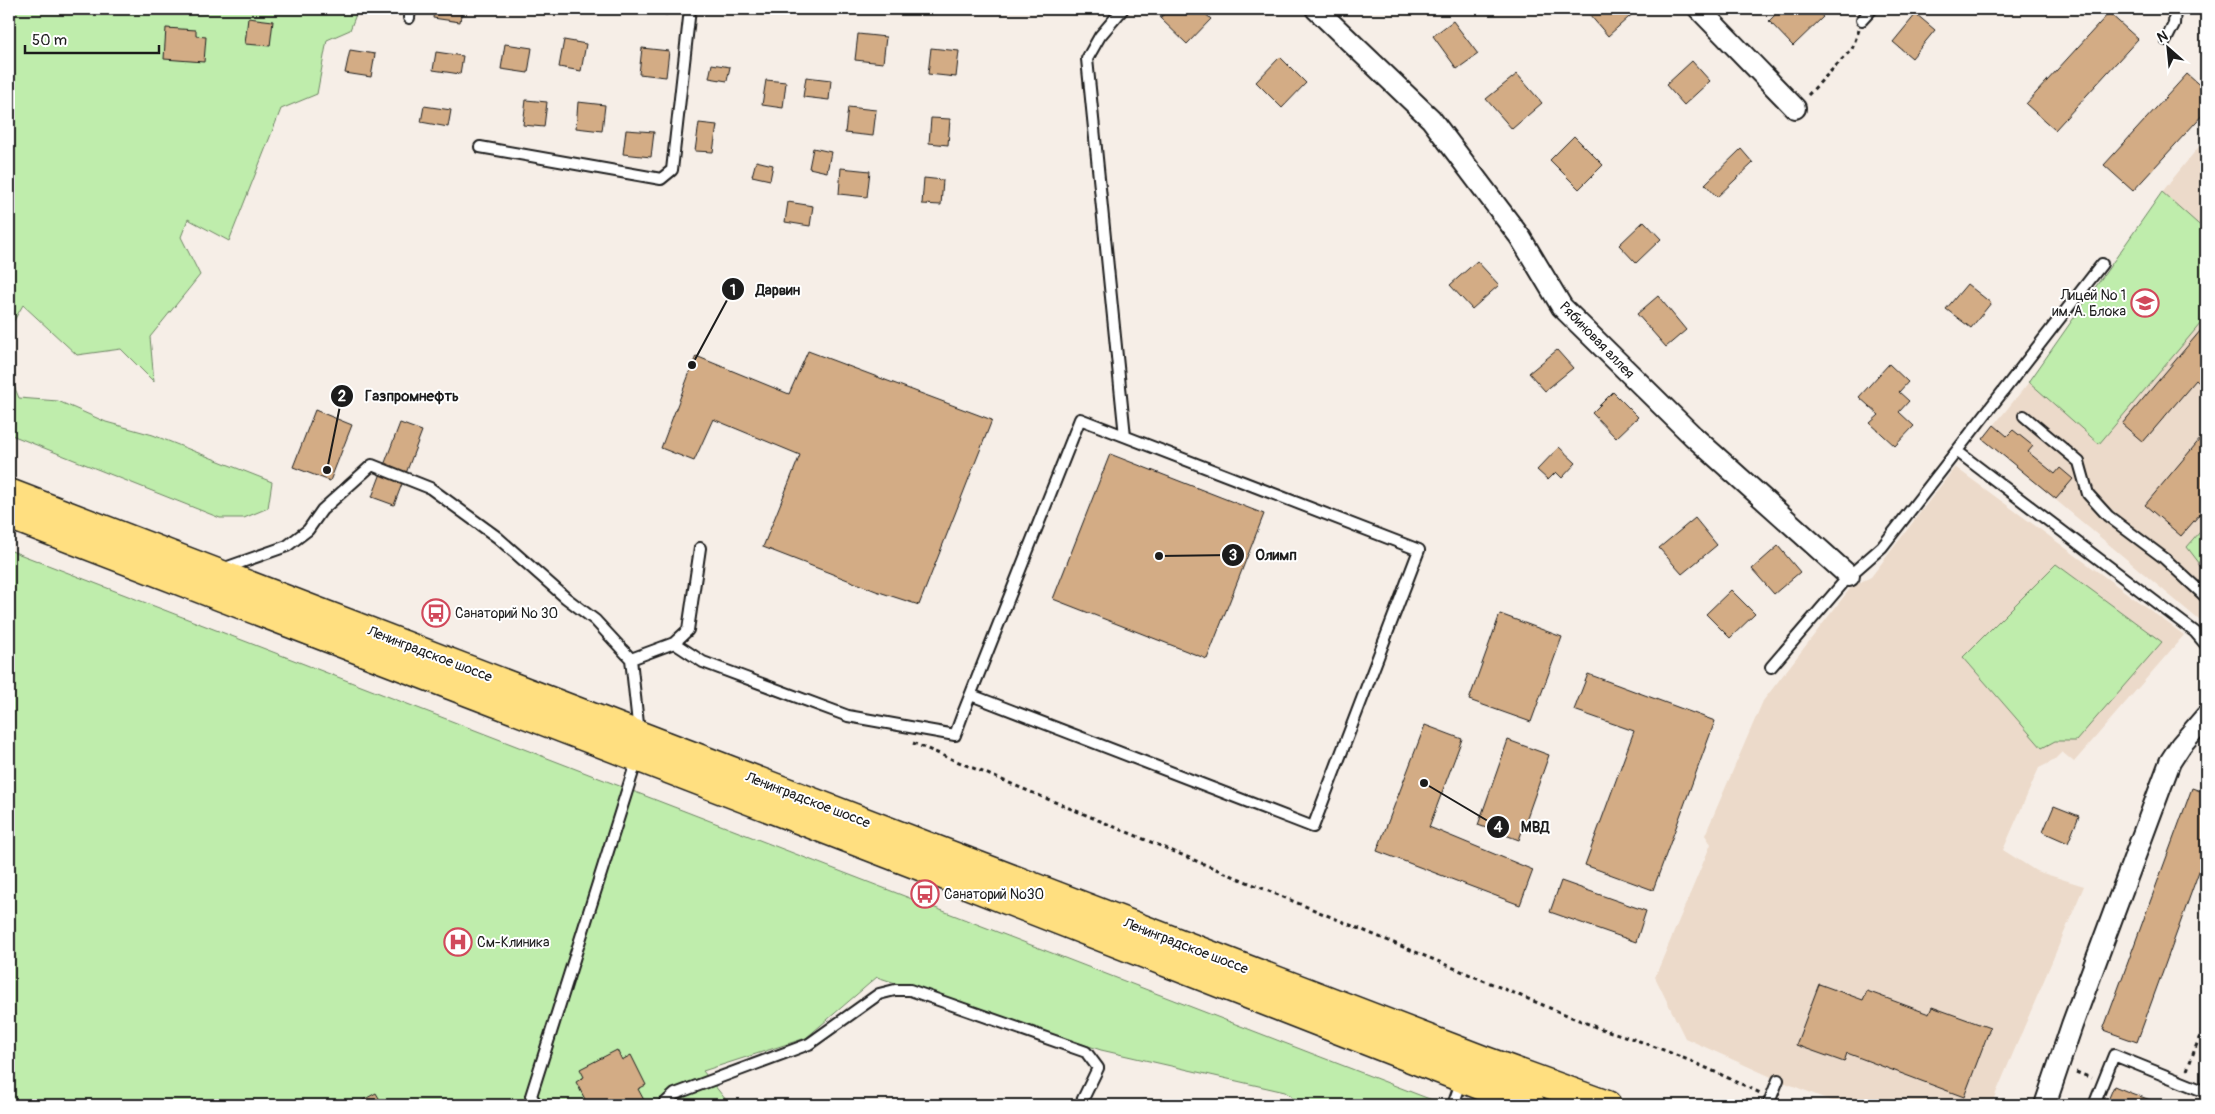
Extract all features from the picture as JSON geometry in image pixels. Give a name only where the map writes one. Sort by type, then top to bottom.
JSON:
[{"type":"highway","name":"Ленинградское шоссе","points":[[9,493],[214,572],[638,746],[1531,1105]]},
{"type":"highway","name":"Ленинградское шоссе","points":[[9,515],[1607,1105]]},
{"type":"street","name":"Рябиновая аллея","points":[[1316,9],[1431,119],[1520,237],[1562,307],[1693,436],[1849,576]]},
{"type":"street","points":[[1699,9],[1795,108]]},
{"type":"street","points":[[2045,1105],[2170,762],[2181,744],[2204,722]]},
{"type":"lane","points":[[480,147],[661,179],[672,170],[690,9]]},
{"type":"lane","points":[[1123,9],[1100,36],[1087,59],[1125,436]]},
{"type":"lane","points":[[1862,20],[1872,9]]},
{"type":"lane","points":[[2166,40],[2174,24],[2175,9]]},
{"type":"lane","points":[[1771,668],[1849,576],[1882,547],[1958,452],[2102,264]]},
{"type":"lane","points":[[2024,416],[2079,462],[2088,494],[2108,516],[2164,558],[2206,598]]},
{"type":"lane","points":[[674,643],[703,662],[848,716],[955,735],[970,695],[1080,419],[1419,550],[1313,827],[970,695]]},
{"type":"lane","points":[[1958,452],[2195,632],[2206,645]]},
{"type":"lane","points":[[214,572],[287,546],[308,530],[322,510],[372,465],[430,488],[497,537],[566,598],[596,620],[631,659],[638,746],[531,1096],[537,1105]]},
{"type":"lane","points":[[631,659],[674,643],[688,630],[700,548]]},
{"type":"lane","points":[[663,1105],[675,1094],[809,1044],[879,994],[894,990],[910,990],[1086,1052],[1098,1068],[1080,1105]]},
{"type":"lane","points":[[2094,1105],[2114,1055],[2206,1092]]},
{"type":"lane","points":[[1453,1105],[1463,1078]]},
{"type":"lane","points":[[1770,1102],[1778,1080]]},
{"type":"path","points":[[1795,108],[1852,49],[1862,20]]},
{"type":"path","points":[[2206,556],[2200,564],[2206,572]]},
{"type":"path","points":[[912,742],[1588,1024],[1636,1039],[1688,1059],[1770,1102]]},
{"type":"path","points":[[2182,1082],[2206,1020]]},
{"type":"path","points":[[2058,1065],[2103,1082]]},
{"type":"shaded area","name":"Лицей № 1 им. А. Блока","points":[[2206,138],[2205,625],[1983,439],[2029,382],[2162,192]]},
{"type":"shaded area","points":[[1955,467],[2184,635],[2074,762],[2062,752],[2053,761],[2039,768],[2003,850],[2036,871],[2084,886],[1991,1105],[1842,1105],[1778,1080],[1685,1038],[1655,977],[1711,844],[1705,835],[1763,701],[1852,586],[1871,577]]},
{"type":"green space","points":[[9,9],[358,9],[350,30],[327,40],[317,94],[281,109],[229,241],[188,219],[181,237],[200,275],[150,337],[154,382],[121,349],[77,355],[23,305],[9,329]]},
{"type":"green space","points":[[2162,192],[2206,231],[2206,317],[2099,444],[2029,382]]},
{"type":"green space","points":[[9,374],[19,398],[58,401],[106,422],[153,435],[272,482],[268,508],[244,518],[220,518],[9,434]]},
{"type":"green space","points":[[2206,525],[2206,572],[2187,547]]},
{"type":"green space","name":"См-Клиника","points":[[9,550],[1445,1105],[1302,1105],[1285,1092],[1101,1050],[877,977],[806,1038],[703,1071],[730,1105],[9,1105]]},
{"type":"green space","points":[[2056,564],[2162,642],[2076,741],[2055,741],[2042,748],[1963,657]]},
{"type":"building","points":[[434,9],[462,9],[460,22],[433,18]]},
{"type":"building","points":[[644,9],[668,9],[667,15],[644,11]]},
{"type":"building","points":[[1170,9],[1200,9],[1211,19],[1187,44],[1160,18]]},
{"type":"building","points":[[1594,9],[1638,9],[1608,36],[1589,14]]},
{"type":"building","points":[[1781,9],[1815,9],[1823,17],[1793,46],[1769,21]]},
{"type":"building","points":[[2109,13],[2138,39],[2055,130],[2026,104]]},
{"type":"building","points":[[1916,14],[1935,30],[1912,58],[1893,42]]},
{"type":"building","points":[[248,18],[273,21],[270,46],[245,44]]},
{"type":"building","points":[[1453,21],[1478,54],[1457,69],[1433,36]]},
{"type":"building","points":[[166,28],[196,30],[196,36],[206,37],[204,62],[164,59]]},
{"type":"building","points":[[858,34],[886,37],[883,63],[855,60]]},
{"type":"building","points":[[564,40],[586,44],[581,71],[559,67]]},
{"type":"building","points":[[505,44],[532,48],[528,73],[501,69]]},
{"type":"building","points":[[642,48],[669,51],[666,77],[639,74]]},
{"type":"building","points":[[931,48],[959,51],[956,77],[928,74]]},
{"type":"building","points":[[350,50],[375,54],[371,77],[345,73]]},
{"type":"building","points":[[436,52],[463,56],[460,74],[433,70]]},
{"type":"building","points":[[1280,57],[1306,83],[1282,108],[1256,82]]},
{"type":"building","points":[[1692,61],[1710,81],[1684,105],[1666,85]]},
{"type":"building","points":[[712,64],[730,67],[727,81],[709,78]]},
{"type":"building","points":[[1517,74],[1542,103],[1512,129],[1486,99]]},
{"type":"building","points":[[2187,74],[2206,91],[2206,111],[2133,191],[2104,165]]},
{"type":"building","points":[[806,77],[831,80],[829,100],[803,97]]},
{"type":"building","points":[[766,80],[786,82],[783,108],[762,105]]},
{"type":"building","points":[[526,100],[547,102],[544,127],[523,125]]},
{"type":"building","points":[[578,102],[605,105],[602,131],[576,128]]},
{"type":"building","points":[[424,106],[451,110],[448,127],[421,122]]},
{"type":"building","points":[[848,107],[876,110],[873,136],[845,133]]},
{"type":"building","points":[[931,118],[950,119],[948,145],[929,143]]},
{"type":"building","points":[[699,123],[717,125],[713,152],[695,151]]},
{"type":"building","points":[[626,130],[654,132],[651,157],[623,154]]},
{"type":"building","points":[[1574,136],[1603,165],[1579,189],[1550,160]]},
{"type":"building","points":[[813,148],[831,152],[827,172],[809,168]]},
{"type":"building","points":[[1741,149],[1753,163],[1717,197],[1705,184]]},
{"type":"building","points":[[756,161],[773,165],[770,180],[752,176]]},
{"type":"building","points":[[841,168],[870,171],[867,197],[839,194]]},
{"type":"building","points":[[924,178],[943,180],[941,205],[922,204]]},
{"type":"building","points":[[788,202],[813,206],[810,226],[785,222]]},
{"type":"building","points":[[1644,221],[1661,239],[1636,263],[1619,245]]},
{"type":"building","points":[[1477,261],[1499,285],[1472,309],[1450,285]]},
{"type":"building","points":[[1967,284],[1991,303],[1971,328],[1946,309]]},
{"type":"building","points":[[1658,296],[1686,330],[1666,347],[1637,314]]},
{"type":"building","points":[[2206,324],[2206,389],[2196,380],[2143,442],[2122,424]]},
{"type":"building","points":[[1557,350],[1573,368],[1545,391],[1529,373]]},
{"type":"building","points":[[808,351],[992,420],[919,605],[876,591],[763,547],[800,455],[713,419],[694,461],[661,448],[696,356],[789,394]]},
{"type":"building","points":[[1889,364],[1908,382],[1899,392],[1909,401],[1899,412],[1914,426],[1895,446],[1870,423],[1879,415],[1859,397]]},
{"type":"building","points":[[1613,392],[1638,417],[1616,438],[1592,413]]},
{"type":"building","points":[[315,410],[352,425],[330,481],[293,467]]},
{"type":"building","points":[[400,423],[422,431],[394,505],[372,497]]},
{"type":"building","points":[[1994,425],[2007,436],[2013,430],[2033,446],[2028,452],[2055,474],[2060,468],[2073,479],[2056,499],[1983,439]]},
{"type":"building","points":[[2206,432],[2206,507],[2181,536],[2145,505]]},
{"type":"building","points":[[1559,447],[1576,463],[1562,478],[1556,472],[1548,480],[1537,470]]},
{"type":"building","points":[[1110,454],[1264,514],[1207,659],[1053,599]]},
{"type":"building","points":[[1695,518],[1717,545],[1682,574],[1659,548]]},
{"type":"building","points":[[1778,546],[1800,572],[1774,594],[1752,569]]},
{"type":"building","points":[[1731,590],[1755,614],[1730,638],[1706,614]]},
{"type":"building","points":[[1500,614],[1562,637],[1531,722],[1469,700]]},
{"type":"building","points":[[1588,674],[1715,721],[1653,890],[1585,865],[1634,731],[1574,710]]},
{"type":"building","points":[[1425,725],[1462,739],[1429,827],[1533,870],[1520,905],[1377,851]]},
{"type":"building","points":[[1508,740],[1549,755],[1519,840],[1478,825]]},
{"type":"building","points":[[2192,788],[2206,793],[2206,852],[2137,1042],[2103,1030]]},
{"type":"building","points":[[2054,806],[2079,816],[2068,843],[2043,832]]},
{"type":"building","points":[[1561,881],[1646,911],[1636,942],[1550,912]]},
{"type":"building","points":[[1819,984],[1863,1000],[1867,991],[1929,1014],[1932,1007],[1990,1028],[1964,1097],[1847,1053],[1844,1062],[1796,1045]]},
{"type":"building","points":[[617,1050],[622,1060],[631,1055],[646,1085],[638,1089],[645,1102],[638,1105],[588,1105],[576,1082],[584,1077],[580,1069]]},
{"type":"building","points":[[2114,1086],[2131,1093],[2164,1105],[2106,1105]]},
{"type":"building","points":[[376,1093],[383,1105],[354,1105]]},
{"type":"place","name":"Лицей № 1 им. А. Блока","points":[[2145,303]]},
{"type":"place","name":"Дарвин","points":[[692,365]]},
{"type":"place","name":"Газпромнефть","points":[[327,470]]},
{"type":"place","name":"Олимп","points":[[1159,556]]},
{"type":"place","name":"Санаторий № 30","points":[[436,613]]},
{"type":"place","name":"МВД","points":[[1424,783]]},
{"type":"place","name":"Санаторий №30","points":[[925,894]]},
{"type":"place","name":"См-Клиника","points":[[458,942]]}]
